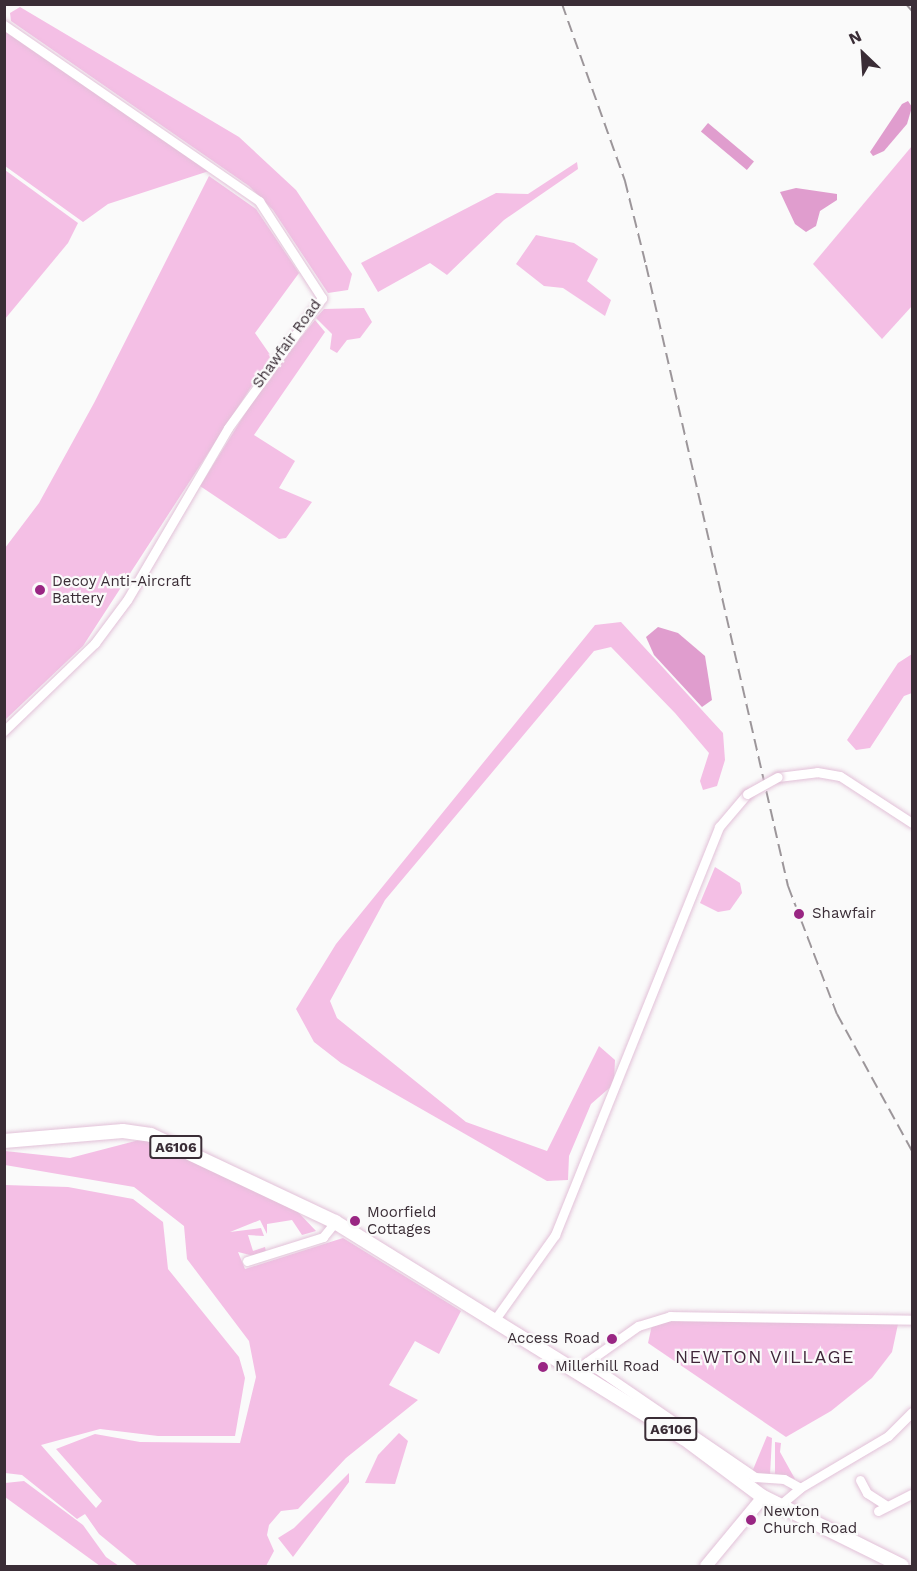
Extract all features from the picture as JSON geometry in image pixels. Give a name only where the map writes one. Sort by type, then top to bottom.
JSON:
[{"type":"main road","name":"A6106","points":[[4,1141],[123,1131],[151,1135],[335,1222],[496,1318],[573,1372],[684,1438],[763,1497],[902,1566]]},
{"type":"street","name":"Shawfair Road","points":[[4,26],[259,201],[322,298],[228,428],[127,600],[95,643],[4,731]]},
{"type":"street","points":[[496,1318],[555,1235],[719,827],[747,794],[778,777],[817,772],[840,776],[912,823]]},
{"type":"street","points":[[248,1261],[323,1237],[335,1222]]},
{"type":"street","points":[[573,1372],[638,1326],[670,1316],[912,1320]]},
{"type":"street","points":[[587,1362],[755,1477],[784,1479],[800,1488]]},
{"type":"street","points":[[780,1505],[800,1488],[888,1436],[912,1412]]},
{"type":"street","points":[[860,1480],[867,1493],[882,1508],[912,1494]]},
{"type":"street","points":[[706,1566],[763,1497]]},
{"type":"shaded area","points":[[20,7],[239,137],[296,190],[352,274],[348,290],[328,293],[273,210],[249,186],[11,21],[10,13]]},
{"type":"shaded area","points":[[5,29],[209,171],[108,204],[83,222],[5,166]]},
{"type":"shaded area","points":[[908,101],[912,107],[907,124],[884,151],[873,156],[870,152],[902,104]]},
{"type":"shaded area","points":[[708,123],[754,162],[747,170],[701,131]]},
{"type":"shaded area","points":[[912,146],[912,306],[882,339],[813,264]]},
{"type":"shaded area","points":[[577,162],[578,169],[504,220],[447,275],[430,263],[378,292],[361,263],[496,193],[528,194]]},
{"type":"shaded area","points":[[5,170],[78,223],[68,243],[5,319]]},
{"type":"shaded area","points":[[209,176],[256,209],[299,273],[255,333],[271,356],[83,646],[5,720],[5,548],[39,503],[94,403]]},
{"type":"shaded area","points":[[796,188],[837,194],[837,200],[820,211],[816,226],[806,232],[795,224],[780,192]]},
{"type":"shaded area","points":[[536,235],[574,243],[598,259],[587,281],[611,300],[605,316],[563,288],[544,286],[516,264]]},
{"type":"shaded area","points":[[364,308],[372,322],[360,338],[347,340],[337,353],[330,349],[332,334],[316,318],[324,309]]},
{"type":"shaded area","points":[[315,320],[325,332],[254,435],[295,461],[279,488],[312,502],[286,538],[279,539],[200,486],[264,383]]},
{"type":"shaded area","points":[[621,622],[723,733],[725,760],[717,786],[703,790],[700,781],[709,753],[675,713],[611,647],[594,651],[385,900],[330,1001],[337,1018],[466,1122],[547,1151],[599,1046],[615,1060],[614,1084],[591,1104],[569,1156],[568,1180],[547,1181],[341,1063],[314,1042],[296,1009],[336,944],[595,625]]},
{"type":"shaded area","points":[[658,627],[678,633],[705,656],[712,700],[702,707],[654,655],[646,637]]},
{"type":"shaded area","points":[[912,654],[912,693],[904,696],[870,748],[856,750],[847,740],[898,663]]},
{"type":"shaded area","points":[[715,867],[740,883],[742,893],[730,910],[718,912],[700,903]]},
{"type":"shaded area","points":[[143,1139],[297,1211],[316,1231],[302,1235],[292,1220],[267,1224],[267,1234],[260,1220],[230,1232],[261,1228],[264,1236],[248,1235],[253,1251],[265,1247],[266,1252],[254,1256],[238,1252],[245,1269],[343,1238],[461,1311],[439,1354],[415,1341],[389,1385],[418,1400],[346,1458],[298,1509],[281,1511],[269,1525],[267,1535],[274,1551],[266,1566],[138,1566],[99,1534],[85,1514],[77,1519],[22,1475],[5,1473],[5,1185],[68,1187],[133,1199],[163,1222],[168,1269],[239,1357],[245,1378],[235,1436],[158,1436],[100,1429],[41,1445],[96,1508],[102,1501],[56,1449],[95,1434],[140,1442],[240,1443],[256,1377],[249,1341],[187,1259],[184,1226],[134,1187],[5,1165],[5,1151],[70,1158]]},
{"type":"shaded area","points":[[683,1318],[898,1324],[892,1352],[872,1378],[831,1411],[786,1437],[648,1343],[652,1325]]},
{"type":"shaded area","points":[[399,1433],[408,1441],[395,1484],[365,1483],[378,1455]]},
{"type":"shaded area","points":[[767,1436],[772,1438],[770,1475],[759,1475],[752,1472]]},
{"type":"shaded area","points":[[775,1442],[781,1443],[780,1452],[795,1479],[775,1474]]},
{"type":"shaded area","points":[[349,1473],[349,1482],[293,1557],[278,1538],[294,1528]]},
{"type":"shaded area","points":[[24,1481],[83,1525],[106,1557],[119,1566],[100,1566],[5,1497],[5,1483]]},
{"type":"railway","points":[[562,4],[625,181],[788,886],[837,1014],[912,1151]]},
{"type":"railway","points":[[906,4],[912,11]]},
{"type":"place","name":"Decoy Anti-Aircraft Battery","points":[[40,590]]},
{"type":"place","name":"Shawfair","points":[[799,914]]},
{"type":"place","name":"Moorfield Cottages","points":[[355,1221]]},
{"type":"place","name":"Access Road","points":[[612,1339]]},
{"type":"place","name":"Millerhill Road","points":[[543,1367]]},
{"type":"place","name":"Newton Church Road","points":[[751,1520]]},
{"type":"district","name":"NEWTON VILLAGE","points":[[765,1357]]}]
